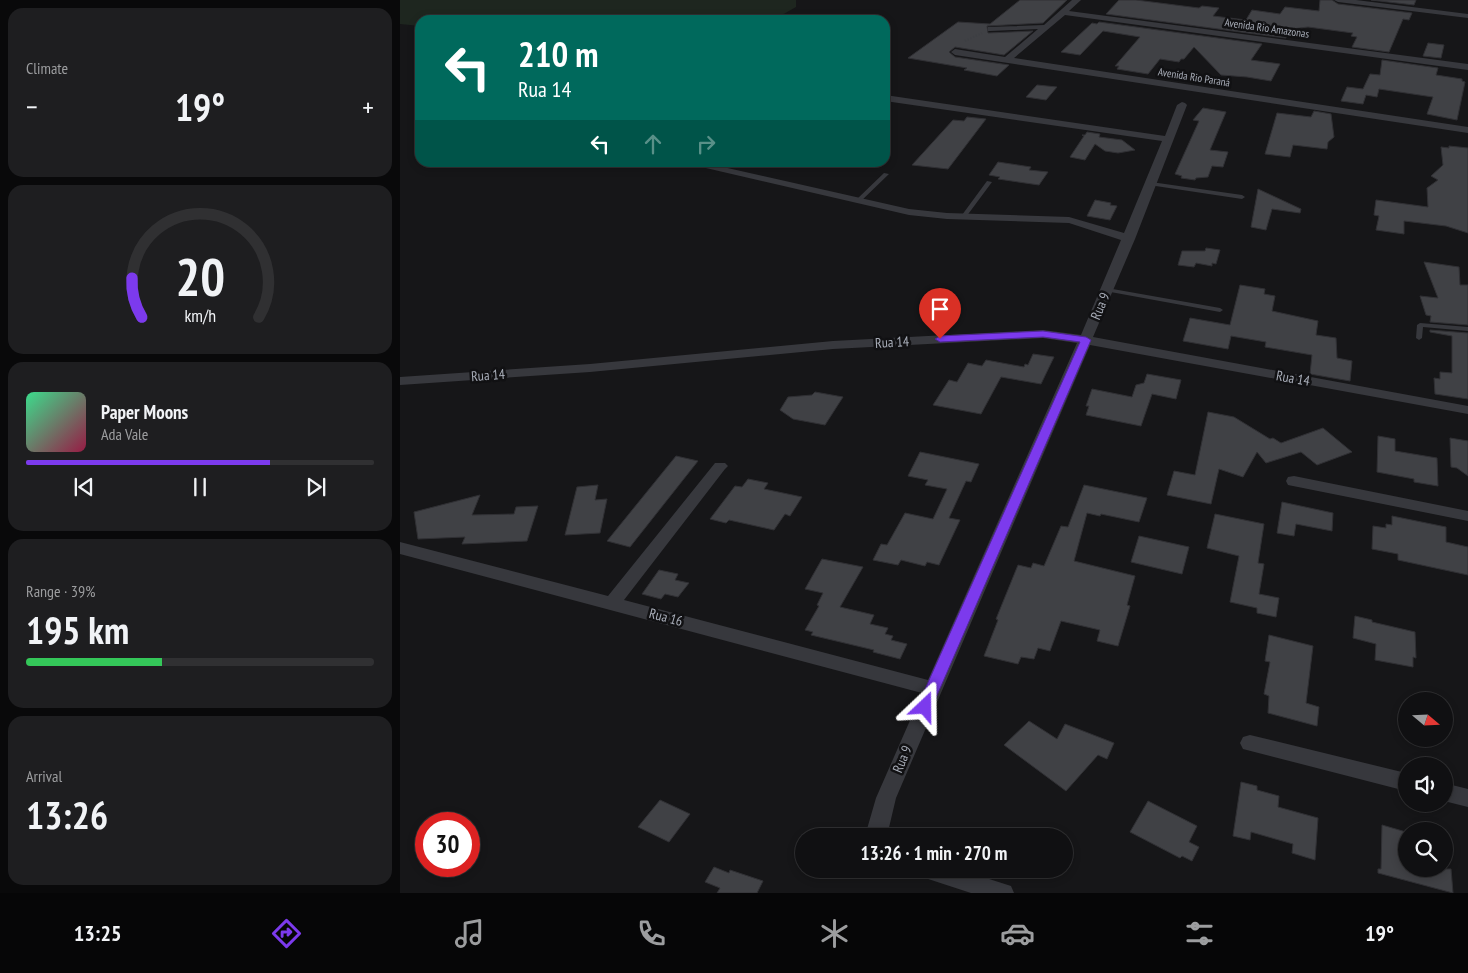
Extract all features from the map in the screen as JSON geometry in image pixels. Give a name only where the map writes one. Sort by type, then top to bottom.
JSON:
[{"type":"street","points":[[1007,60],[1077,0]]},
{"type":"street","points":[[1338,0],[1468,16]]},
{"type":"street","name":"Avenida Rio Amazonas","points":[[1063,12],[1468,67]]},
{"type":"street","points":[[991,29],[1010,30],[1029,26],[1045,27]]},
{"type":"street","name":"Avenida Rio Paraná","points":[[955,52],[1468,130]]},
{"type":"street","points":[[890,99],[1168,139]]},
{"type":"street","name":"Rua 9","points":[[878,828],[886,798],[932,688],[1086,340],[1182,106]]},
{"type":"street","points":[[707,167],[922,214],[1069,220],[1084,223],[1129,239]]},
{"type":"street","name":"Rua 14","points":[[400,381],[590,368],[834,345],[1043,334],[1086,340],[1468,410]]},
{"type":"street","points":[[612,602],[720,466]]},
{"type":"street","points":[[1294,482],[1468,516]]},
{"type":"street","name":"Rua 16","points":[[400,548],[612,602],[932,688]]},
{"type":"street","points":[[1250,743],[1398,780]]},
{"type":"street","points":[[1453,794],[1468,798]]},
{"type":"street","points":[[956,878],[1003,893]]},
{"type":"lane","points":[[858,201],[886,174]]},
{"type":"lane","points":[[964,216],[989,182]]},
{"type":"lane","points":[[1150,184],[1242,197]]},
{"type":"lane","points":[[1107,290],[1220,310]]},
{"type":"lane","points":[[1419,338],[1420,325],[1468,329]]},
{"type":"path","points":[[955,52],[952,49],[956,45],[991,29]]},
{"type":"shaded area","points":[[400,0],[796,0],[796,7],[782,15],[415,15],[415,26],[400,24]]},
{"type":"building","points":[[1020,0],[1067,0],[1043,23],[987,26],[988,33],[1033,31],[1004,55],[955,47],[949,52],[955,57],[1009,65],[997,76],[964,70],[967,68],[908,58],[958,22],[990,24]]},
{"type":"building","points":[[1119,0],[1136,0],[1199,8],[1202,6],[1219,8],[1213,16],[1246,20],[1252,10],[1280,14],[1285,7],[1319,11],[1320,0],[1332,0],[1338,4],[1412,13],[1409,20],[1403,19],[1389,52],[1352,47],[1357,37],[1351,36],[1353,33],[1308,27],[1291,29],[1286,38],[1106,14]]},
{"type":"building","points":[[1371,0],[1416,0],[1414,5]]},
{"type":"building","points":[[1099,22],[1262,44],[1251,60],[1280,64],[1271,81],[1221,75],[1194,47],[1179,62],[1160,59],[1148,74],[1117,69],[1119,66],[1115,66],[1140,37],[1103,31],[1080,55],[1061,52],[1092,23],[1097,24]]},
{"type":"building","points":[[1428,43],[1444,45],[1441,58],[1423,56]]},
{"type":"building","points":[[1382,60],[1438,68],[1436,75],[1462,79],[1465,82],[1457,120],[1427,114],[1433,97],[1379,89],[1377,97],[1366,95],[1363,104],[1341,101],[1347,87],[1363,89],[1370,74],[1380,75]]},
{"type":"building","points":[[1037,85],[1057,87],[1046,100],[1026,97]]},
{"type":"building","points":[[1203,108],[1226,112],[1210,150],[1228,152],[1223,167],[1212,166],[1208,177],[1196,178],[1195,180],[1181,178],[1182,176],[1175,174],[1199,121],[1193,120]]},
{"type":"building","points":[[1314,111],[1331,114],[1334,137],[1328,142],[1327,149],[1293,145],[1290,157],[1265,154],[1277,113],[1311,117]]},
{"type":"building","points":[[967,117],[986,119],[948,169],[912,165],[953,120],[964,121]]},
{"type":"building","points":[[1087,132],[1100,134],[1099,137],[1122,140],[1135,150],[1118,153],[1105,151],[1095,144],[1085,160],[1070,157],[1084,136],[1082,135],[1085,135]]},
{"type":"building","points":[[1449,146],[1468,148],[1468,233],[1446,226],[1404,221],[1404,234],[1376,230],[1379,216],[1374,215],[1376,200],[1428,207],[1427,188],[1438,180],[1431,176],[1443,165],[1441,147],[1449,148]]},
{"type":"building","points":[[998,162],[1031,167],[1029,170],[1048,172],[1039,185],[998,179],[1000,177],[989,175]]},
{"type":"building","points":[[1258,189],[1301,209],[1300,213],[1272,209],[1266,230],[1251,227]]},
{"type":"building","points":[[1095,200],[1117,206],[1110,220],[1087,216]]},
{"type":"building","points":[[1206,248],[1220,250],[1216,264],[1212,263],[1212,266],[1196,263],[1194,267],[1178,265],[1182,251],[1205,251]]},
{"type":"building","points":[[1424,262],[1459,267],[1460,285],[1468,285],[1468,325],[1430,322],[1431,316],[1426,315],[1420,296],[1438,298]]},
{"type":"building","points":[[1240,285],[1265,289],[1264,294],[1275,296],[1272,311],[1318,321],[1316,335],[1336,338],[1337,358],[1352,361],[1350,381],[1310,374],[1312,355],[1265,347],[1266,342],[1231,336],[1228,349],[1183,341],[1190,318],[1230,325]]},
{"type":"building","points":[[1430,330],[1468,333],[1468,399],[1435,394],[1434,378],[1440,379],[1440,372],[1452,373],[1452,336],[1430,332]]},
{"type":"building","points":[[1033,354],[1054,357],[1041,384],[1001,377],[981,414],[933,405],[949,380],[957,382],[968,363],[982,366],[986,360],[1024,367],[1025,364],[1028,365]]},
{"type":"building","points":[[1147,374],[1181,380],[1176,399],[1152,394],[1141,426],[1086,415],[1089,406],[1086,406],[1092,389],[1132,397],[1136,385],[1144,383]]},
{"type":"building","points":[[815,392],[843,397],[825,425],[793,419],[780,410],[788,397],[812,395]]},
{"type":"building","points":[[1208,412],[1234,417],[1270,439],[1273,438],[1281,443],[1323,428],[1352,452],[1317,465],[1301,452],[1266,463],[1257,452],[1243,477],[1219,469],[1211,504],[1167,495],[1174,471],[1195,475]]},
{"type":"building","points":[[1378,436],[1395,439],[1395,451],[1437,458],[1438,486],[1377,472]]},
{"type":"building","points":[[1450,438],[1468,441],[1468,476],[1457,468],[1451,467]]},
{"type":"building","points":[[920,452],[979,464],[971,482],[966,481],[949,518],[960,520],[939,565],[927,562],[925,566],[901,560],[898,565],[873,560],[881,544],[887,545],[905,513],[933,519],[947,489],[925,485],[928,480],[908,476]]},
{"type":"building","points":[[676,456],[698,461],[630,547],[607,541]]},
{"type":"building","points":[[748,479],[768,483],[764,489],[802,497],[790,516],[785,514],[774,530],[729,520],[726,523],[710,519],[735,486],[742,487]]},
{"type":"building","points":[[598,485],[595,500],[607,499],[600,533],[565,535],[577,487]]},
{"type":"building","points":[[1084,485],[1147,498],[1139,522],[1087,513],[1074,561],[1135,576],[1127,605],[1130,606],[1118,646],[1097,641],[1100,630],[1061,621],[1050,651],[1038,648],[1034,659],[1021,657],[1018,664],[984,656],[998,620],[996,619],[1018,565],[1031,568],[1033,563],[1044,566],[1061,526],[1068,527]]},
{"type":"building","points":[[480,495],[472,515],[514,514],[516,507],[538,506],[527,541],[462,544],[465,537],[418,539],[414,512]]},
{"type":"building","points":[[1282,502],[1333,513],[1332,531],[1296,524],[1294,536],[1277,533]]},
{"type":"building","points":[[1215,514],[1264,524],[1258,563],[1264,564],[1259,594],[1279,598],[1276,617],[1257,613],[1257,608],[1230,602],[1239,556],[1207,548]]},
{"type":"building","points":[[1392,516],[1446,527],[1446,542],[1468,547],[1468,575],[1398,560],[1398,554],[1372,549],[1373,526],[1386,528],[1386,524],[1392,525]]},
{"type":"building","points":[[1139,536],[1189,547],[1182,574],[1131,562]]},
{"type":"building","points":[[822,559],[863,567],[840,607],[874,615],[870,624],[888,628],[885,634],[893,636],[891,640],[907,644],[900,659],[873,652],[874,650],[811,635],[813,632],[805,630],[819,606],[817,605],[823,593],[805,589]]},
{"type":"building","points":[[659,570],[678,574],[675,580],[689,583],[678,597],[665,594],[661,599],[642,594]]},
{"type":"building","points":[[1355,616],[1415,632],[1416,658],[1413,657],[1413,667],[1375,660],[1376,644],[1353,638]]},
{"type":"building","points":[[1269,635],[1313,646],[1306,703],[1319,707],[1317,726],[1268,713],[1269,696],[1264,694],[1270,662],[1265,661]]},
{"type":"building","points":[[1029,721],[1057,739],[1065,724],[1114,743],[1107,759],[1098,755],[1066,791],[1004,745]]},
{"type":"building","points":[[1241,782],[1257,786],[1257,790],[1279,796],[1278,807],[1318,818],[1315,860],[1292,853],[1293,844],[1251,832],[1250,840],[1233,836]]},
{"type":"building","points":[[660,800],[690,814],[669,842],[638,827]]},
{"type":"building","points":[[1148,801],[1197,826],[1189,842],[1199,847],[1192,861],[1182,856],[1180,858],[1130,832]]},
{"type":"building","points":[[1382,825],[1398,830],[1398,877],[1452,877],[1453,893],[1378,873],[1378,869],[1381,869]]},
{"type":"building","points":[[714,867],[729,873],[730,870],[763,881],[757,893],[717,893],[720,888],[705,882]]},
{"type":"route","points":[[925,707],[1086,340],[1043,334],[940,339]]}]
